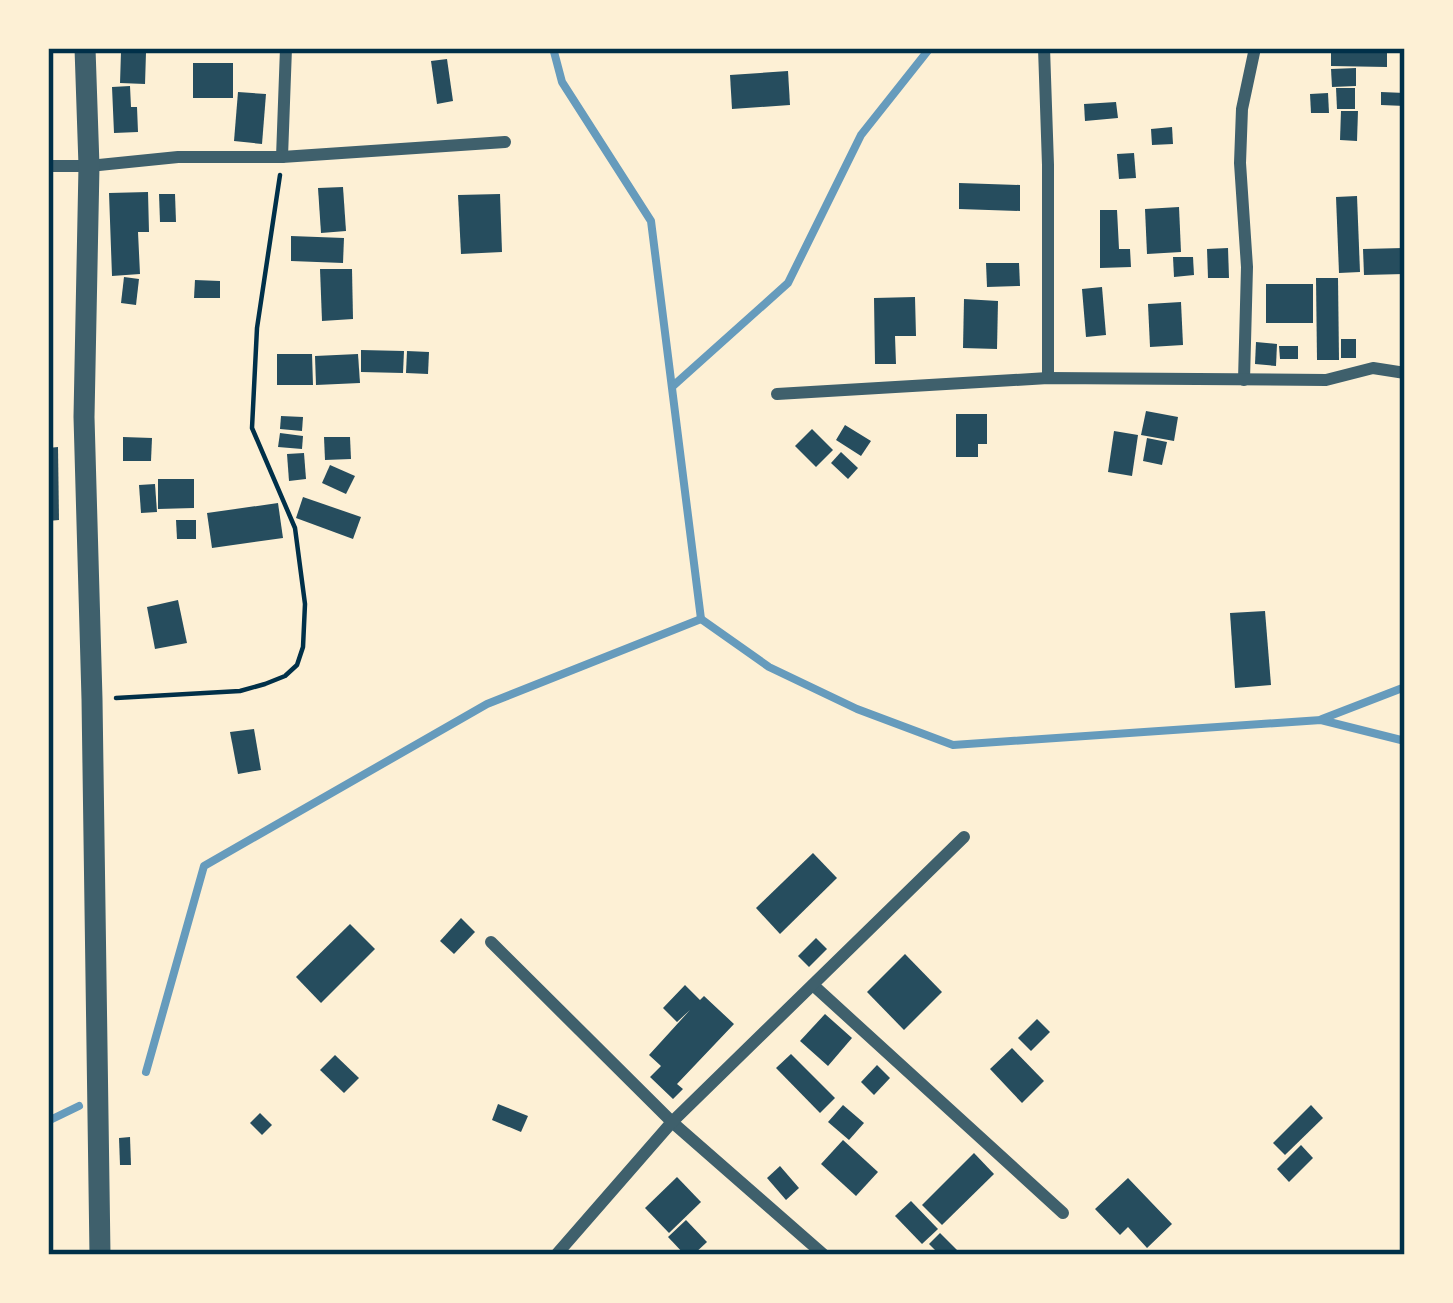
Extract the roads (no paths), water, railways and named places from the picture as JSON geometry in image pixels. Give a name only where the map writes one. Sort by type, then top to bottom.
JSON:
[{"type":"street","points":[[85,48],[89,166],[84,417],[100,1255]]},
{"type":"street","points":[[282,157],[286,48]]},
{"type":"street","points":[[1044,48],[1048,378]]},
{"type":"street","points":[[1244,380],[1247,267],[1240,163],[1242,110],[1255,48]]},
{"type":"street","points":[[48,166],[506,142]]},
{"type":"street","points":[[777,394],[1048,378],[1326,380],[1373,368],[1405,373]]},
{"type":"street","points":[[556,1255],[672,1122],[964,837]]},
{"type":"street","points":[[491,942],[672,1122],[824,1255]]},
{"type":"street","points":[[813,985],[1063,1213]]},
{"type":"waterway","points":[[553,48],[562,82],[651,221],[701,619]]},
{"type":"waterway","points":[[673,386],[788,283],[861,135],[930,48]]},
{"type":"waterway","points":[[146,1072],[204,866],[487,704],[701,619],[769,667],[857,709],[953,745],[1321,720],[1405,741]]},
{"type":"waterway","points":[[1322,719],[1405,687]]},
{"type":"waterway","points":[[48,1121],[79,1106]]}]
